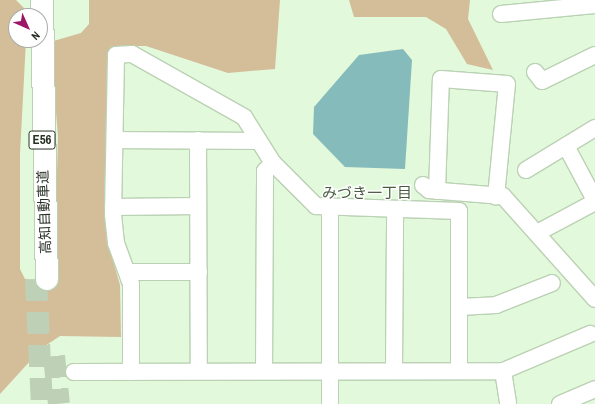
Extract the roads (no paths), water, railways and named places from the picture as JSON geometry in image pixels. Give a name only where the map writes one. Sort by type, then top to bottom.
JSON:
[{"type":"highway","name":"高知自動車道","points":[[31,48],[41,279],[42,48]]},
{"type":"street","points":[[501,14],[546,16],[595,5]]},
{"type":"street","points":[[131,372],[131,284],[128,272],[116,243],[113,207],[116,55],[132,54],[244,117],[273,164],[316,206],[395,211],[458,212],[460,307],[459,371]]},
{"type":"street","points":[[535,72],[542,81],[595,55]]},
{"type":"street","points":[[496,196],[507,84],[442,79],[430,188],[496,196],[503,196],[595,299]]},
{"type":"street","points":[[526,170],[595,128]]},
{"type":"street","points":[[115,140],[258,140]]},
{"type":"street","points":[[198,140],[199,371]]},
{"type":"street","points":[[537,233],[595,201],[566,146]]},
{"type":"street","points":[[264,371],[265,171],[273,164]]},
{"type":"street","points":[[113,207],[198,206]]},
{"type":"street","points":[[330,208],[330,404]]},
{"type":"street","points":[[394,370],[395,211]]},
{"type":"street","points":[[128,272],[199,272]]},
{"type":"street","points":[[460,307],[496,305],[552,282]]},
{"type":"street","points":[[74,372],[330,370],[503,371],[590,334]]},
{"type":"street","points":[[503,371],[508,404]]},
{"type":"street","points":[[560,404],[595,389]]},
{"type":"water","points":[[403,49],[412,60],[405,169],[345,167],[313,134],[314,107],[359,55]]},
{"type":"tunnel","points":[[36,279],[42,404]]},
{"type":"tunnel","points":[[54,356],[59,404]]},
{"type":"district","name":"みづき一丁目","points":[[367,193]]}]
